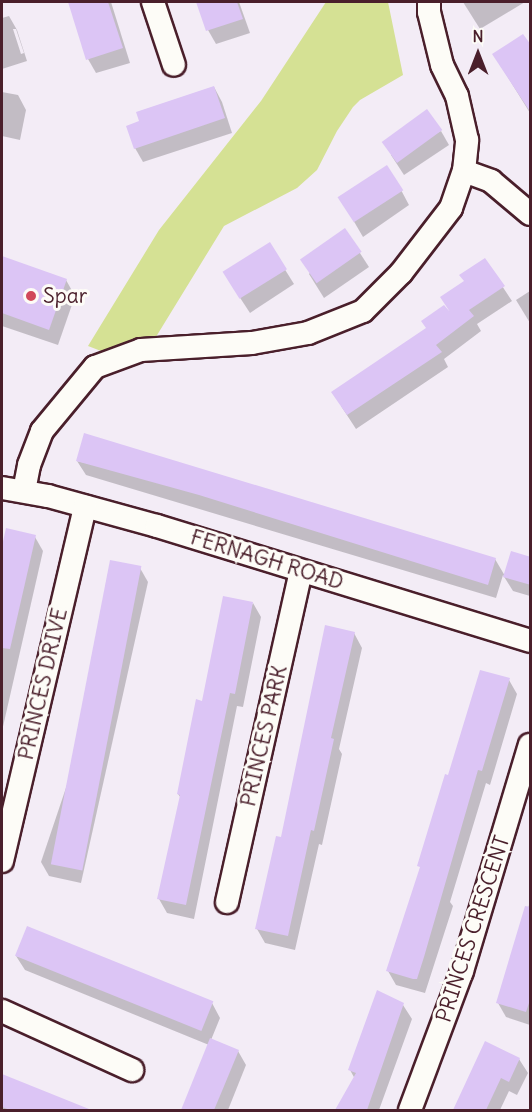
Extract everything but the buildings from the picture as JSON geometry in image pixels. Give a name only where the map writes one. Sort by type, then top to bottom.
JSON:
[{"type":"street","points":[[153,2],[174,66]]},
{"type":"street","points":[[24,491],[29,465],[42,431],[95,367],[141,350],[252,343],[308,333],[363,311],[401,273],[436,231],[452,208],[464,171],[467,140],[457,96],[442,65],[429,12],[429,2]]},
{"type":"street","points":[[464,171],[491,181],[531,214]]},
{"type":"street","name":"FERNAGH ROAD","points":[[2,488],[24,491],[85,507],[531,641]]},
{"type":"street","name":"PRINCES DRIVE","points":[[2,861],[85,507]]},
{"type":"street","name":"PRINCES PARK","points":[[227,902],[301,571]]},
{"type":"street","name":"PRINCES CRESCENT","points":[[410,1110],[462,971],[531,745]]},
{"type":"street","points":[[2,1011],[132,1070]]},
{"type":"green space","points":[[326,2],[388,2],[403,75],[360,100],[353,107],[337,131],[317,170],[297,188],[224,226],[151,345],[114,356],[88,346],[159,230],[261,101]]},
{"type":"place","name":"Spar","points":[[31,296]]}]
